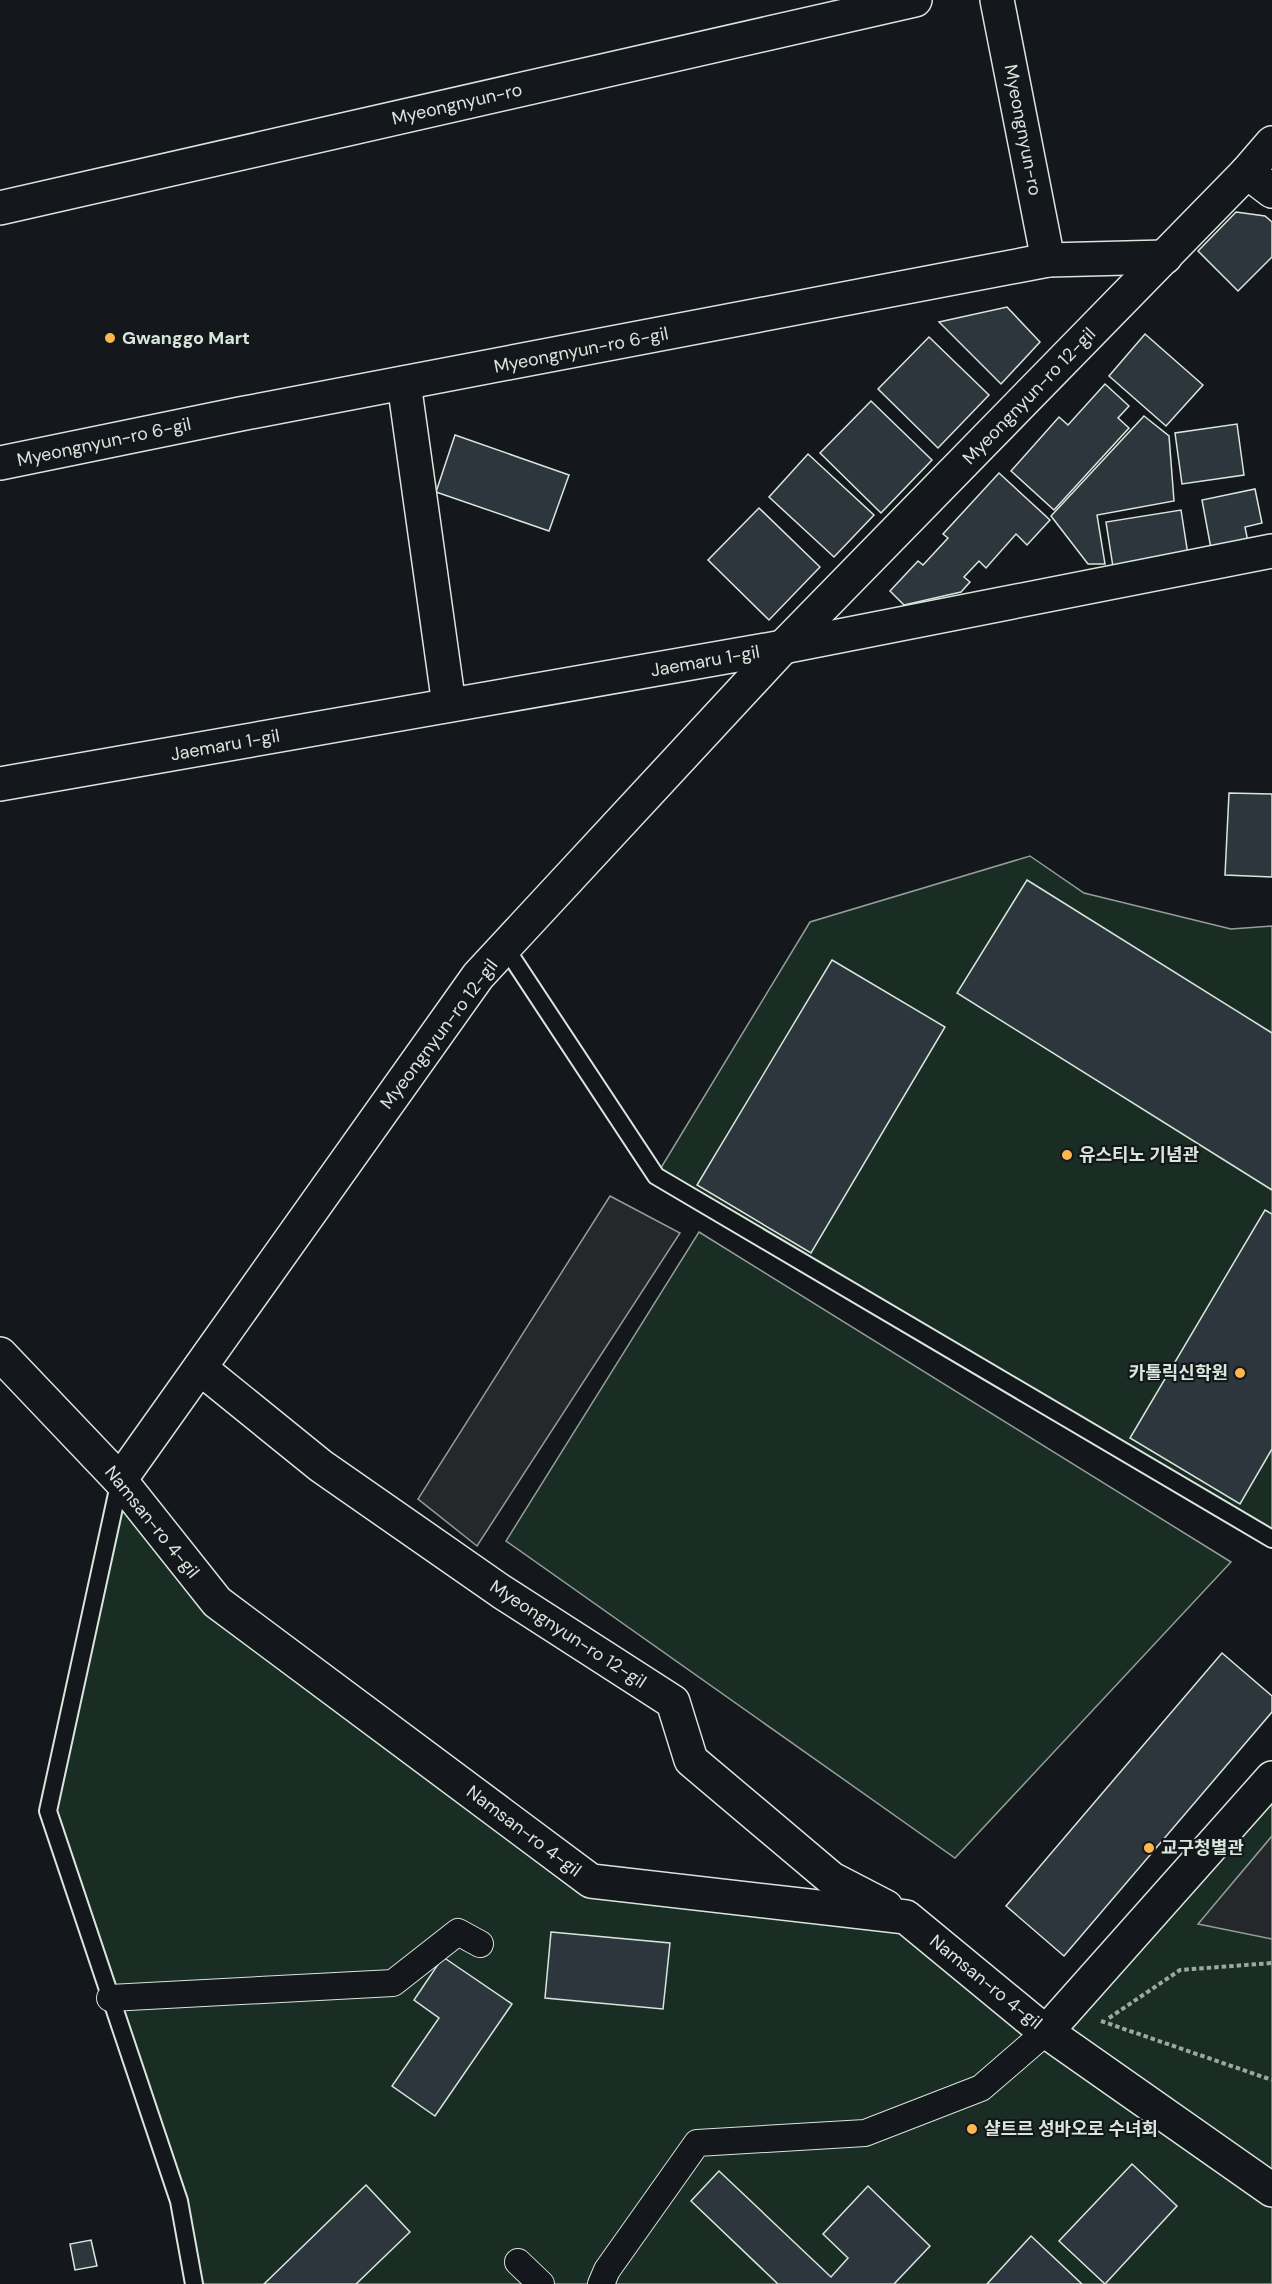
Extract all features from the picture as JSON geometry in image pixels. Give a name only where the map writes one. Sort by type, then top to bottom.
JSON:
[{"type":"street","name":"Myeongnyun-ro","points":[[0,208],[915,0]]},
{"type":"street","name":"Myeongnyun-ro","points":[[997,0],[1048,260]]},
{"type":"street","name":"Myeongnyun-ro 12-gil","points":[[120,1480],[478,976],[783,647],[1165,257],[1260,182],[1272,143]]},
{"type":"street","name":"Myeongnyun-ro 6-gil","points":[[0,463],[1048,260],[1165,257]]},
{"type":"street","points":[[404,383],[449,705]]},
{"type":"street","points":[[783,647],[1272,550]]},
{"type":"street","name":"Jaemaru 1-gil","points":[[0,784],[783,647]]},
{"type":"street","name":"Namsan-ro 4-gil","points":[[0,1354],[120,1480],[217,1602],[591,1881],[906,1917],[1057,2020],[1272,2190]]},
{"type":"street","name":"Myeongnyun-ro 12-gil","points":[[200,1368],[321,1466],[502,1592],[673,1702],[691,1760],[832,1880],[906,1917]]},
{"type":"street","points":[[601,2284],[607,2270],[697,2143],[865,2133],[981,2088],[1057,2020],[1272,1778]]},
{"type":"street","points":[[110,1998],[393,1983],[458,1932],[480,1944]]},
{"type":"street","points":[[518,2262],[541,2284]]},
{"type":"lane","points":[[505,947],[656,1176],[1272,1539]]},
{"type":"lane","points":[[120,1480],[48,1811],[178,2201],[194,2284]]},
{"type":"path","points":[[1104,2022],[1180,1970],[1272,1963]]},
{"type":"path","points":[[1057,2020],[1104,2022],[1272,2079]]},
{"type":"green space","points":[[1030,856],[1084,893],[1231,929],[1272,926],[1272,1539],[656,1176],[810,922]]},
{"type":"green space","points":[[699,1232],[1231,1562],[955,1858],[506,1541]]},
{"type":"green space","points":[[120,1480],[217,1602],[591,1881],[906,1917],[1052,2025],[1272,1777],[1272,2284],[194,2284],[179,2201],[48,1811]]},
{"type":"shaded area","points":[[610,1196],[680,1233],[477,1546],[418,1499]]},
{"type":"shaded area","points":[[1272,1836],[1272,1939],[1198,1924]]},
{"type":"building","points":[[1236,212],[1265,216],[1272,222],[1272,257],[1238,291],[1198,251]]},
{"type":"building","points":[[1007,307],[1040,342],[1001,384],[939,322]]},
{"type":"building","points":[[1145,334],[1203,385],[1166,426],[1109,376]]},
{"type":"building","points":[[929,337],[989,395],[938,448],[878,389]]},
{"type":"building","points":[[1105,384],[1129,406],[1118,418],[1129,428],[1054,510],[1011,471],[1059,417],[1068,425]]},
{"type":"building","points":[[871,401],[932,460],[881,513],[820,453]]},
{"type":"building","points":[[1144,416],[1169,436],[1174,501],[1097,515],[1105,564],[1088,564],[1051,516]]},
{"type":"building","points":[[1237,424],[1244,475],[1182,484],[1175,433]]},
{"type":"building","points":[[455,435],[569,475],[549,531],[436,492]]},
{"type":"building","points":[[808,454],[874,515],[834,557],[769,497]]},
{"type":"building","points":[[999,473],[1050,520],[1027,545],[1016,534],[986,568],[979,561],[964,577],[970,582],[961,592],[904,605],[890,591],[918,561],[923,565],[948,538],[943,534]]},
{"type":"building","points":[[1255,489],[1262,523],[1245,527],[1249,547],[1212,554],[1202,500]]},
{"type":"building","points":[[759,508],[820,567],[769,620],[708,560]]},
{"type":"building","points":[[1181,510],[1188,555],[1113,567],[1106,522]]},
{"type":"building","points":[[1229,793],[1272,794],[1272,877],[1225,875]]},
{"type":"building","points":[[1027,880],[1272,1033],[1272,1190],[957,993]]},
{"type":"building","points":[[832,960],[945,1027],[811,1253],[697,1185]]},
{"type":"building","points":[[1265,1210],[1272,1214],[1272,1449],[1240,1504],[1130,1438]]},
{"type":"building","points":[[1222,1653],[1272,1696],[1272,1712],[1064,1956],[1006,1906]]},
{"type":"building","points":[[551,1932],[670,1943],[663,2009],[545,1998]]},
{"type":"building","points":[[443,1957],[512,2004],[435,2116],[392,2086],[439,2018],[414,2000]]},
{"type":"building","points":[[1132,2164],[1177,2206],[1105,2284],[1059,2241]]},
{"type":"building","points":[[719,2171],[831,2277],[848,2258],[823,2234],[868,2186],[930,2246],[894,2284],[778,2284],[691,2201]]},
{"type":"building","points":[[366,2185],[410,2232],[356,2284],[264,2284]]},
{"type":"building","points":[[1031,2236],[1082,2284],[987,2284]]},
{"type":"building","points":[[91,2240],[97,2266],[75,2270],[70,2244]]},
{"type":"place","name":"Gwanggo Mart","points":[[110,338]]},
{"type":"place","name":"유스티노 기념관","points":[[1067,1155]]},
{"type":"place","name":"카톨릭신학원","points":[[1240,1373]]},
{"type":"place","name":"교구청별관","points":[[1149,1848]]},
{"type":"place","name":"샬트르 성바오로 수녀회","points":[[972,2129]]}]
